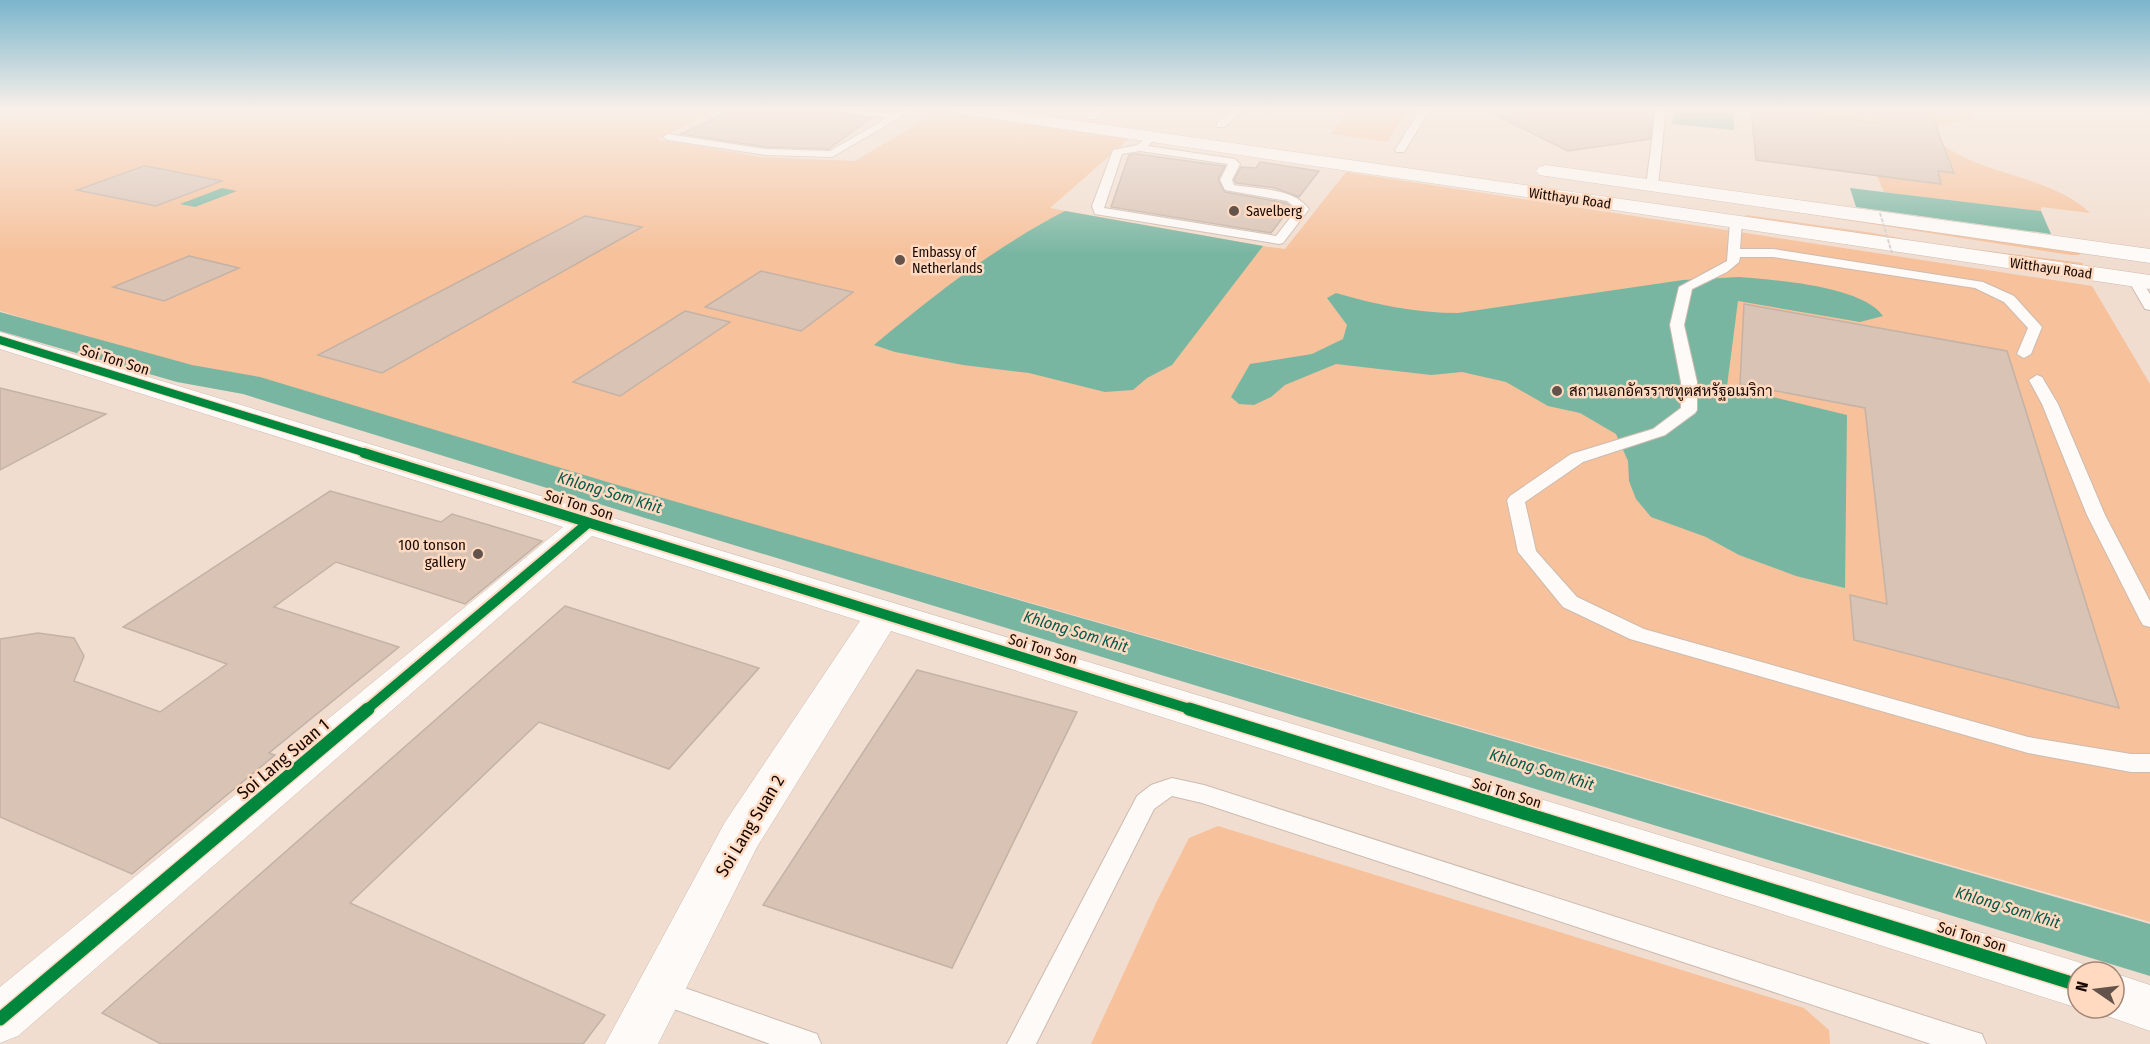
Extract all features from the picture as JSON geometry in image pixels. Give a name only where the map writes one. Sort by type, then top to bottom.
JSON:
[{"type":"main road","name":"Witthayu Road","points":[[1275,157],[1736,210]]},
{"type":"main road","name":"Witthayu Road","points":[[1409,157],[1736,210],[2146,268]]},
{"type":"main road","points":[[1416,157],[1424,159]]},
{"type":"main road","name":"Witthayu Road","points":[[1526,168],[1652,186],[1736,210]]},
{"type":"main road","name":"Soi Ton Son","points":[[0,340],[2066,981]]},
{"type":"main road","name":"Soi Lang Suan 1","points":[[0,1019],[588,523]]},
{"type":"main road","name":"Soi Lang Suan 2","points":[[631,1044],[741,835],[883,615]]},
{"type":"main road","points":[[2126,1000],[2150,1008]]},
{"type":"lane","points":[[1115,157],[1098,206],[1099,211],[1279,240],[1303,209],[1299,203],[1290,198],[1229,188],[1226,180],[1235,164],[1212,157]]},
{"type":"lane","points":[[1652,186],[1655,157]]},
{"type":"lane","points":[[1736,210],[1733,262],[1686,286],[1677,326],[1689,382],[1689,410],[1659,432],[1577,458],[1516,500],[1527,552],[1570,603],[1637,634],[2028,745],[2131,763],[2150,763]]},
{"type":"lane","points":[[1732,253],[1773,253],[1978,285],[2009,299],[2035,327],[2024,354]]},
{"type":"lane","points":[[2146,268],[2150,306]]},
{"type":"lane","points":[[2037,380],[2050,404],[2096,515],[2150,620]]},
{"type":"lane","points":[[1021,1044],[1145,803],[1156,790],[1170,786],[1204,794],[1972,1044]]},
{"type":"lane","points":[[659,991],[807,1044]]},
{"type":"path","points":[[1880,213],[1892,253]]},
{"type":"shaded area","points":[[0,157],[759,157],[855,161],[862,157],[1109,157],[1050,208],[1285,249],[1346,172],[2092,286],[2150,384],[2150,922],[997,593],[191,368],[0,311]]},
{"type":"shaded area","points":[[1948,157],[1963,157],[2054,190],[2067,196],[2090,213],[2041,207],[2041,211],[1884,192],[1877,176],[1941,184],[1938,171],[1954,173]]},
{"type":"shaded area","points":[[1749,205],[2081,252],[2079,255],[2071,255]]},
{"type":"shaded area","points":[[1746,215],[1873,233],[1925,243],[2083,263],[2083,266],[1745,218]]},
{"type":"shaded area","points":[[1218,826],[1804,1008],[1829,1030],[1830,1044],[1091,1044],[1157,901],[1189,838]]},
{"type":"water","points":[[222,188],[237,191],[195,207],[180,204]]},
{"type":"water","points":[[1850,188],[2041,211],[2051,234],[1856,207]]},
{"type":"water","points":[[1065,211],[1263,246],[1172,365],[1147,378],[1133,390],[1105,392],[1029,373],[963,365],[895,352],[874,345],[919,308],[990,256]]},
{"type":"water","points":[[1739,277],[1817,286],[1838,291],[1872,306],[1883,316],[1860,322],[1738,301],[1727,386],[1847,415],[1845,588],[1796,576],[1739,555],[1706,537],[1651,517],[1636,499],[1629,481],[1628,461],[1616,434],[1580,413],[1548,406],[1506,382],[1462,372],[1431,375],[1336,364],[1285,385],[1271,397],[1254,405],[1239,404],[1231,397],[1250,364],[1312,354],[1343,339],[1347,325],[1327,298],[1336,293],[1397,308],[1458,313],[1683,280]]},
{"type":"building","points":[[1128,157],[1157,157],[1225,166],[1218,179],[1225,192],[1286,203],[1291,207],[1271,233],[1111,207]]},
{"type":"building","points":[[1756,157],[1948,157],[1954,173],[1938,171],[1941,184],[1756,160]]},
{"type":"building","points":[[1260,162],[1319,171],[1299,197],[1275,188],[1236,183],[1234,180],[1241,167],[1256,168]]},
{"type":"building","points":[[144,166],[222,181],[156,206],[77,190]]},
{"type":"building","points":[[585,216],[642,227],[382,373],[318,355]]},
{"type":"building","points":[[189,256],[239,268],[164,301],[113,287]]},
{"type":"building","points":[[761,271],[853,292],[801,331],[705,307]]},
{"type":"building","points":[[1744,304],[2007,351],[2119,708],[1854,640],[1850,595],[1887,604],[1865,408],[1740,384]]},
{"type":"building","points":[[685,311],[730,322],[620,396],[573,382]]},
{"type":"building","points":[[0,388],[106,414],[0,470]]},
{"type":"building","points":[[330,491],[441,522],[452,514],[542,541],[465,604],[336,562],[274,607],[399,647],[269,753],[275,755],[132,874],[0,817],[0,639],[38,633],[74,638],[84,656],[74,681],[160,712],[227,664],[123,627]]},
{"type":"building","points":[[565,606],[759,668],[669,769],[539,722],[350,903],[605,1015],[583,1044],[161,1044],[102,1013]]},
{"type":"building","points":[[917,670],[1077,712],[952,968],[763,905]]},
{"type":"waterway","name":"Khlong Som Khit","points":[[0,321],[189,375],[248,384],[600,492],[2150,950]]},
{"type":"cycle path","points":[[0,340],[2066,981]]},
{"type":"cycle path","points":[[0,1019],[588,523]]},
{"type":"place","name":"Savelberg","points":[[1234,211]]},
{"type":"place","name":"Embassy of Netherlands","points":[[900,260]]},
{"type":"place","name":"สถานเอกอัครราชทูตสหรัฐอเมริกา","points":[[1557,391]]},
{"type":"place","name":"100 tonson gallery","points":[[478,554]]}]
